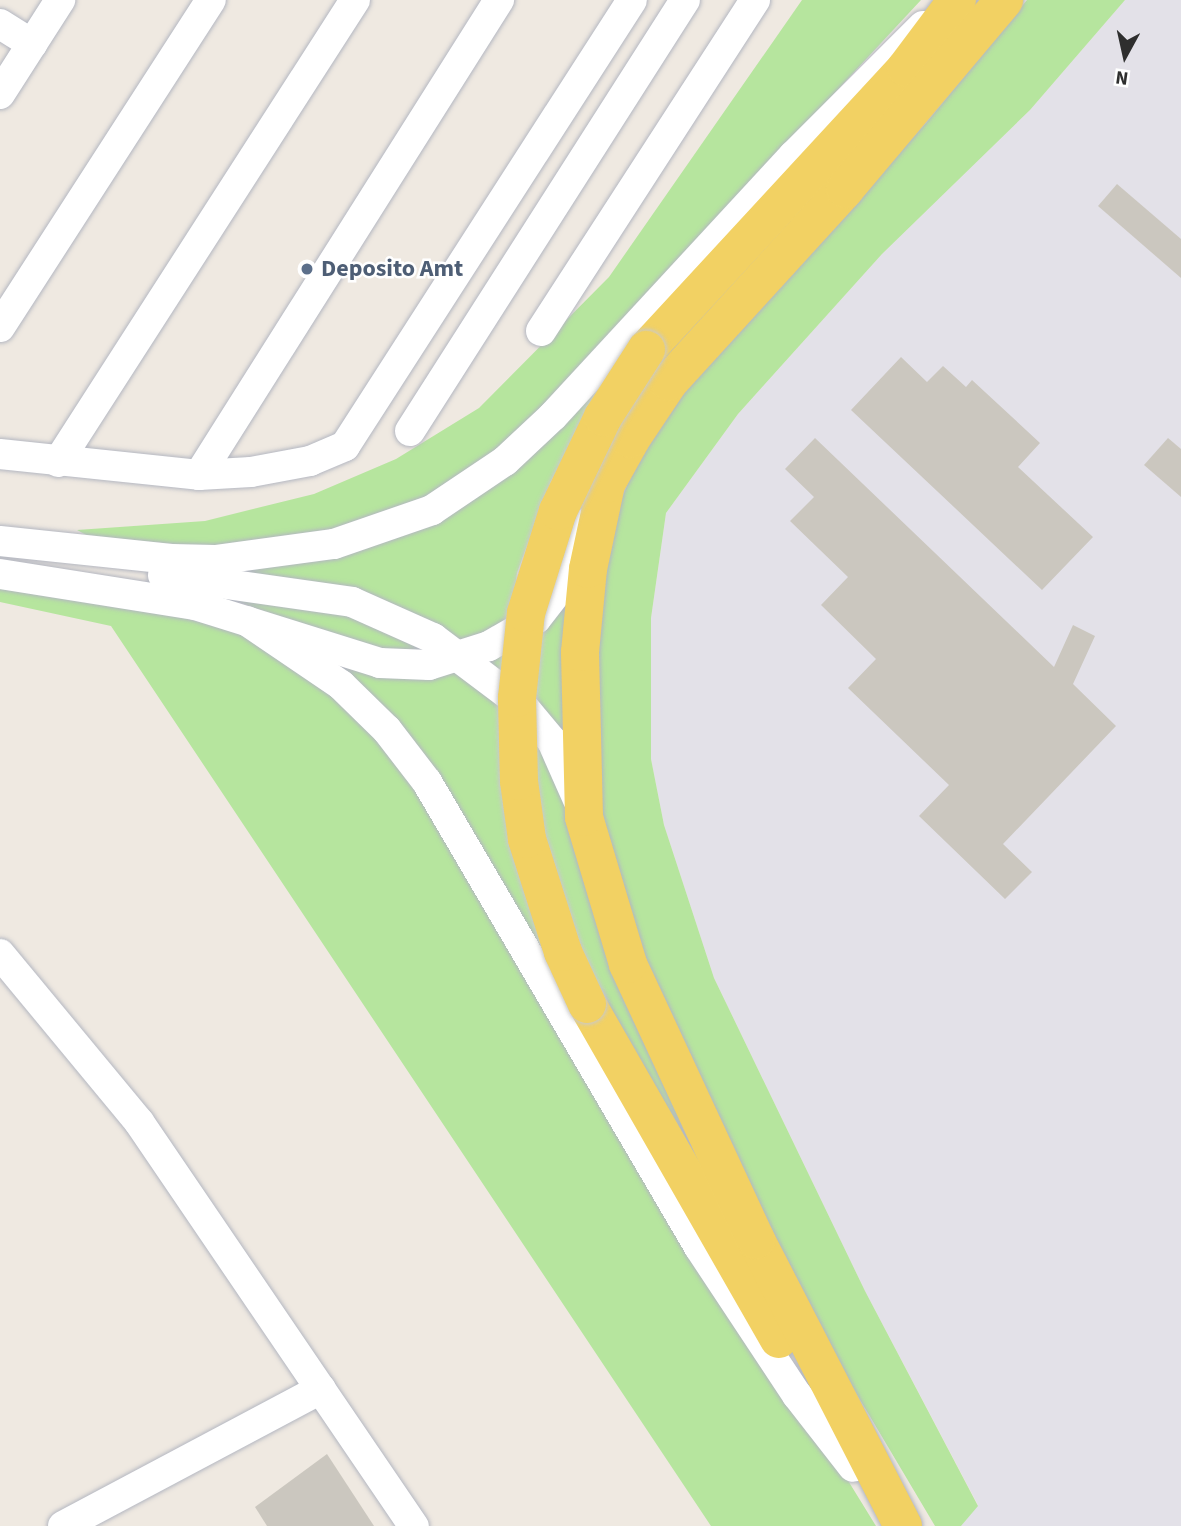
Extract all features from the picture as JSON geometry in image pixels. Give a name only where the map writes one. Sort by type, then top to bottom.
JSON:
[{"type":"main road","points":[[897,1526],[853,1467],[587,1004],[563,952],[527,839],[519,781],[517,698],[527,613],[558,510],[603,418],[646,350],[906,68],[955,0]]},
{"type":"main road","points":[[903,1526],[756,1240],[628,964],[583,817],[580,652],[588,569],[606,484],[669,382],[845,189],[1004,0]]},
{"type":"street","points":[[0,94],[60,0]]},
{"type":"street","points":[[0,327],[211,0]]},
{"type":"street","points":[[58,463],[355,0]]},
{"type":"street","points":[[199,475],[499,0]]},
{"type":"street","points":[[0,454],[58,463],[199,475],[251,472],[310,461],[345,446],[632,0]]},
{"type":"street","points":[[410,431],[685,0]]},
{"type":"street","points":[[541,331],[755,0]]},
{"type":"street","points":[[0,541],[171,559],[215,560],[334,544],[432,510],[505,461],[553,416],[846,101],[955,0]]},
{"type":"street","points":[[0,24],[32,44]]},
{"type":"street","points":[[0,574],[195,605],[380,663],[429,665],[460,657],[510,636],[536,619],[558,591],[606,484]]},
{"type":"street","points":[[0,547],[352,602],[433,638],[522,705],[552,740],[571,775],[583,817]]},
{"type":"street","points":[[247,621],[341,685],[387,730],[427,782],[699,1247],[797,1395],[853,1467]]},
{"type":"street","points":[[0,954],[139,1122],[414,1526]]},
{"type":"street","points":[[63,1526],[321,1389]]},
{"type":"shaded area","points":[[1125,0],[1181,0],[1181,1526],[961,1526],[978,1505],[865,1291],[714,978],[664,825],[651,759],[651,618],[666,513],[738,414],[882,254],[1030,110]]},
{"type":"green space","points":[[802,0],[921,0],[520,432],[438,495],[312,536],[211,547],[90,537],[77,530],[205,521],[314,494],[396,459],[479,408],[609,277]]},
{"type":"green space","points":[[1027,0],[1125,0],[1030,110],[882,254],[738,414],[666,513],[651,618],[651,759],[664,825],[714,978],[865,1291],[978,1506],[961,1526],[935,1526],[818,1329],[653,987],[610,858],[589,728],[611,525],[644,444],[686,388],[927,122]]},
{"type":"green space","points":[[617,366],[551,481],[517,573],[510,629],[461,647],[218,569],[347,553]]},
{"type":"green space","points":[[580,571],[573,758],[477,661]]},
{"type":"green space","points":[[0,588],[152,610],[254,636],[302,664],[416,780],[876,1526],[711,1526],[111,626],[0,602]]},
{"type":"green space","points":[[212,591],[346,608],[441,654],[364,651]]},
{"type":"green space","points":[[321,652],[460,666],[535,729],[723,1209],[571,1006]]},
{"type":"building","points":[[1117,184],[1181,239],[1181,278],[1098,206]]},
{"type":"building","points":[[901,357],[927,382],[943,366],[966,387],[972,380],[1040,443],[1018,467],[1093,537],[1042,590],[851,410]]},
{"type":"building","points":[[815,438],[1054,667],[1073,625],[1095,636],[1073,684],[1116,726],[1003,844],[1032,872],[1005,899],[919,816],[949,785],[848,688],[876,659],[821,605],[848,577],[790,521],[814,497],[785,469]]},
{"type":"building","points":[[1168,438],[1181,449],[1181,497],[1144,465]]},
{"type":"building","points":[[327,1454],[374,1526],[267,1526],[255,1507]]},
{"type":"place","name":"Deposito Amt","points":[[307,269]]}]
